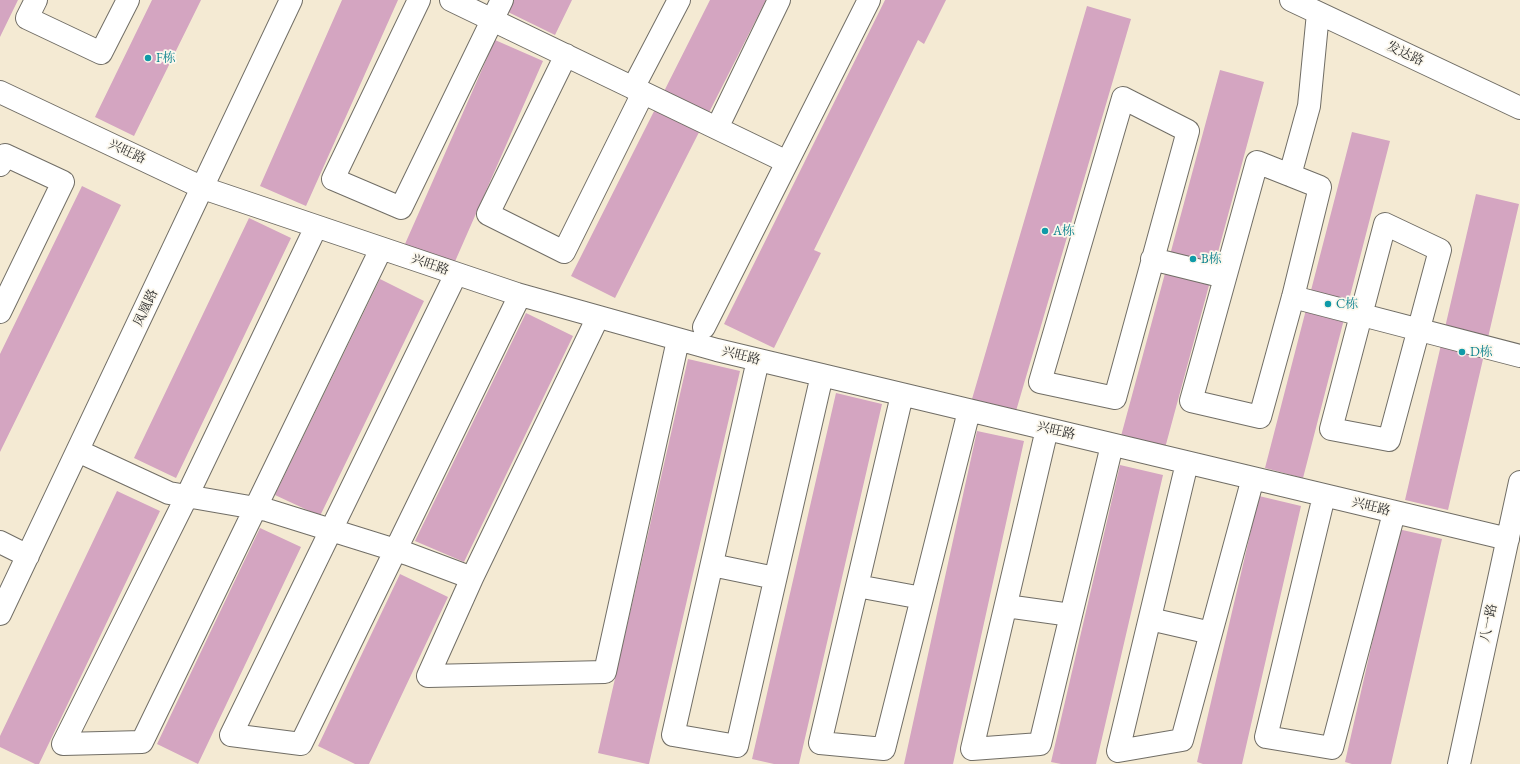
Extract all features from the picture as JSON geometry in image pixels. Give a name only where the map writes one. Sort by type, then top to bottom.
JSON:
[{"type":"street","points":[[36,0],[27,18],[101,53],[128,0]]},
{"type":"street","name":"凤凰路","points":[[0,614],[291,0]]},
{"type":"street","points":[[419,0],[333,179],[402,208],[502,0]]},
{"type":"street","points":[[451,0],[787,162]]},
{"type":"street","points":[[566,55],[488,214],[564,252],[679,0]]},
{"type":"street","points":[[717,128],[779,0]]},
{"type":"street","points":[[704,327],[869,0]]},
{"type":"street","name":"发达路","points":[[1291,0],[1520,108]]},
{"type":"street","points":[[1290,175],[1309,106],[1318,13]]},
{"type":"street","name":"兴旺路","points":[[0,92],[203,188],[520,295],[678,340],[758,360],[1508,539]]},
{"type":"street","points":[[1123,98],[1188,131],[1152,259],[1115,398],[1040,382],[1123,98]]},
{"type":"street","points":[[0,165],[5,155],[63,182],[0,312]]},
{"type":"street","points":[[1257,162],[1290,175],[1320,187],[1293,297],[1260,417],[1191,401],[1257,162]]},
{"type":"street","points":[[1384,224],[1440,250],[1417,330],[1389,440],[1331,429],[1362,315],[1384,224]]},
{"type":"street","points":[[316,227],[187,496],[63,744],[142,742],[381,249]]},
{"type":"street","points":[[1152,259],[1225,278]]},
{"type":"street","points":[[456,274],[231,735],[301,744],[520,295]]},
{"type":"street","points":[[1293,297],[1520,356]]},
{"type":"street","points":[[598,317],[472,578],[428,676],[605,672],[678,340]]},
{"type":"street","points":[[758,360],[673,735],[737,746],[822,375]]},
{"type":"street","points":[[902,394],[820,743],[884,749],[969,411]]},
{"type":"street","points":[[1048,429],[972,749],[1040,744],[1112,445]]},
{"type":"street","points":[[78,451],[169,493],[267,510],[395,550],[472,578]]},
{"type":"street","points":[[1187,463],[1118,751],[1182,740],[1253,478]]},
{"type":"street","name":"八一路","points":[[1459,764],[1520,484]]},
{"type":"street","points":[[1324,496],[1266,736],[1332,748],[1394,513]]},
{"type":"street","points":[[0,542],[28,556]]},
{"type":"street","points":[[712,565],[775,578]]},
{"type":"street","points":[[857,586],[922,598]]},
{"type":"street","points":[[1006,606],[1071,615]]},
{"type":"street","points":[[1150,619],[1211,633]]},
{"type":"building","points":[[0,0],[18,0],[0,37]]},
{"type":"building","name":"F栋","points":[[152,0],[201,0],[134,136],[95,117]]},
{"type":"building","points":[[342,0],[398,0],[306,206],[260,186]]},
{"type":"building","points":[[514,0],[572,0],[555,35],[508,12]]},
{"type":"building","points":[[710,0],[766,0],[615,298],[571,276]]},
{"type":"building","points":[[885,0],[946,0],[924,44],[918,40],[814,250],[821,253],[774,348],[724,324]]},
{"type":"building","name":"A栋","points":[[1087,6],[1131,19],[1016,411],[972,399]]},
{"type":"building","points":[[495,40],[543,61],[453,266],[405,244]]},
{"type":"building","name":"B栋","points":[[1220,70],[1264,82],[1165,448],[1121,436]]},
{"type":"building","name":"C栋","points":[[1352,132],[1390,141],[1303,478],[1265,468]]},
{"type":"building","points":[[82,186],[121,205],[0,452],[0,354]]},
{"type":"building","name":"D栋","points":[[1476,194],[1519,204],[1448,510],[1405,500]]},
{"type":"building","points":[[249,218],[291,238],[176,478],[134,458]]},
{"type":"building","points":[[380,279],[424,301],[320,516],[275,495]]},
{"type":"building","points":[[526,313],[573,336],[464,562],[415,541]]},
{"type":"building","points":[[688,359],[740,371],[649,764],[647,764],[598,753]]},
{"type":"building","points":[[836,393],[882,404],[799,764],[774,764],[752,759]]},
{"type":"building","points":[[977,431],[1024,441],[953,764],[904,764]]},
{"type":"building","points":[[1120,465],[1163,475],[1096,764],[1061,764],[1051,762]]},
{"type":"building","points":[[117,491],[160,511],[39,764],[35,764],[0,747],[0,736]]},
{"type":"building","points":[[1259,496],[1301,506],[1242,764],[1203,764],[1197,762]]},
{"type":"building","points":[[260,528],[301,547],[198,764],[157,744]]},
{"type":"building","points":[[1398,529],[1442,539],[1391,764],[1352,764],[1345,762]]},
{"type":"building","points":[[400,574],[448,597],[369,764],[355,764],[318,746]]},
{"type":"place","name":"F栋","points":[[148,58]]},
{"type":"place","name":"A栋","points":[[1045,231]]},
{"type":"place","name":"B栋","points":[[1193,259]]},
{"type":"place","name":"C栋","points":[[1328,304]]},
{"type":"place","name":"D栋","points":[[1462,352]]}]
